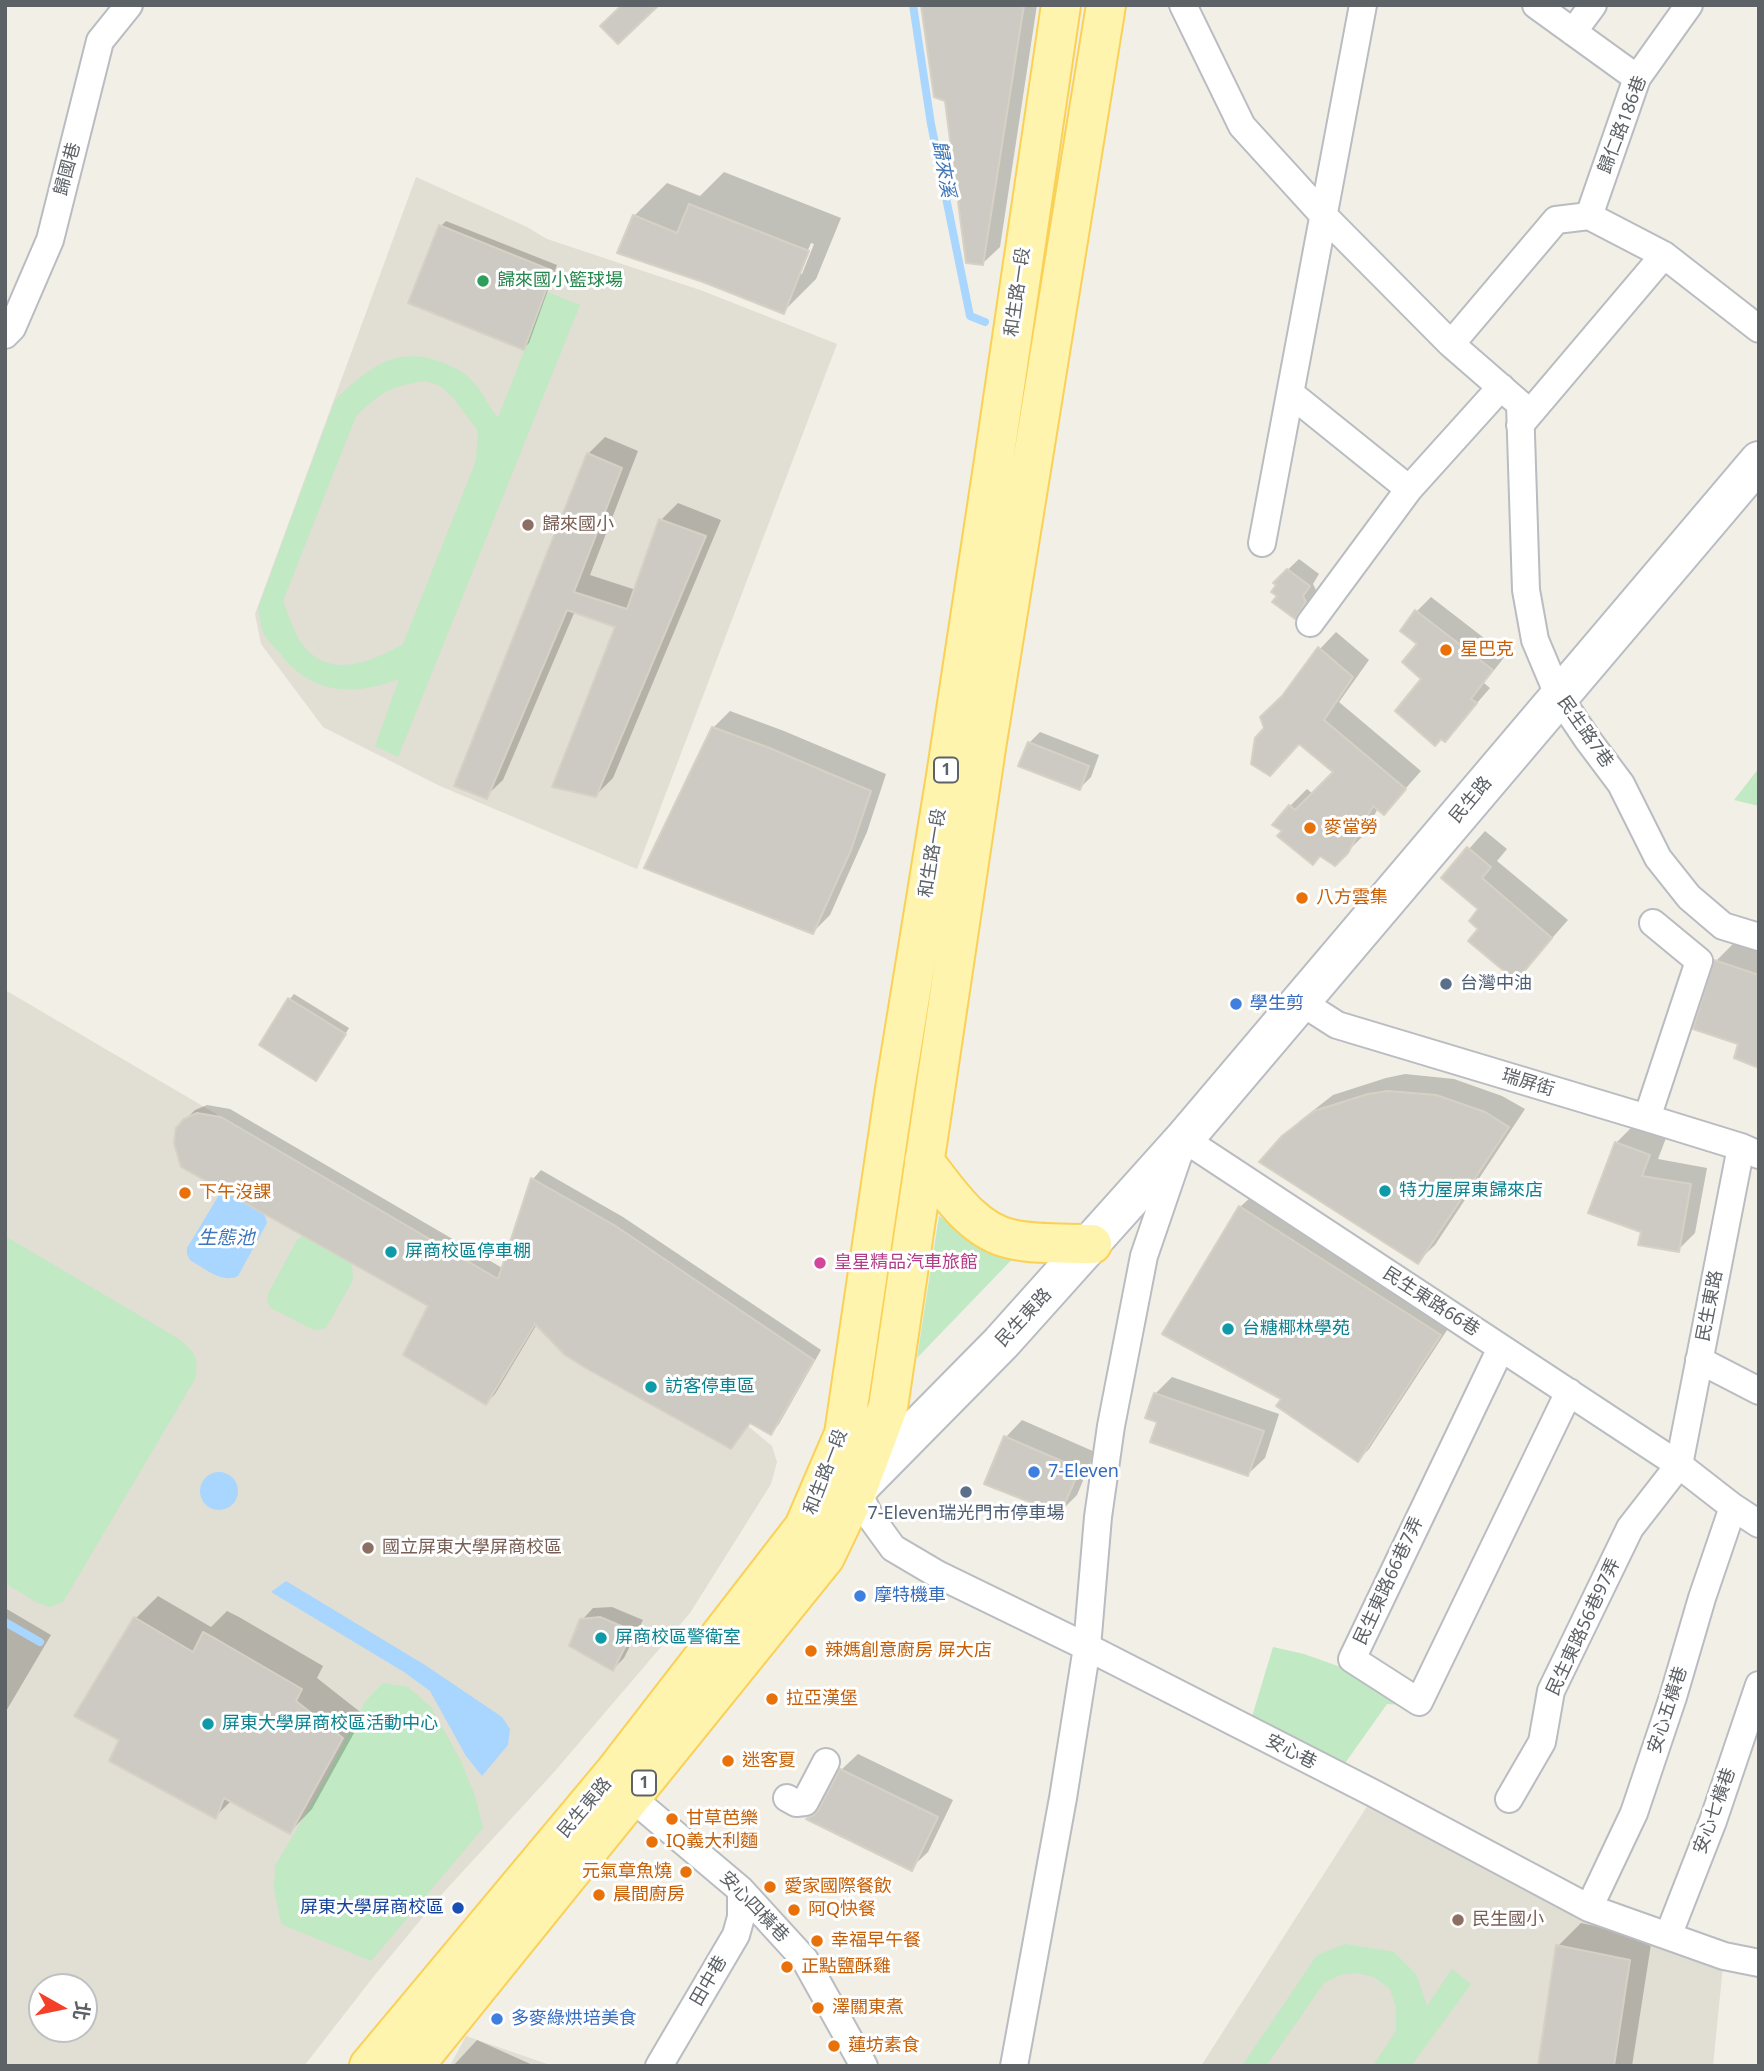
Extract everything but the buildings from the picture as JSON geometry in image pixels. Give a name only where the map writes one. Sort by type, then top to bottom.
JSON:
[{"type":"main road","name":"和生路一段","points":[[804,1527],[844,1434],[895,1089],[993,467],[1061,5]]},
{"type":"main road","name":"和生路一段","points":[[857,1490],[888,1407],[986,748],[1106,5]]},
{"type":"main road","points":[[924,1161],[964,1210],[990,1231],[1010,1239],[1092,1244]]},
{"type":"main road","name":"民生東路","points":[[369,2066],[825,1557],[857,1490]]},
{"type":"main road","name":"民生東路","points":[[414,2066],[622,1786],[804,1527]]},
{"type":"street","name":"歸國巷","points":[[5,335],[12,328],[50,240],[100,41],[129,5]]},
{"type":"street","name":"民生路7巷","points":[[1183,5],[1242,126],[1324,216],[1451,344],[1520,404],[1526,590],[1535,640],[1559,697],[1621,784],[1658,858],[1689,897],[1723,926],[1759,937]]},
{"type":"street","points":[[1262,543],[1363,5]]},
{"type":"street","points":[[1536,5],[1637,78]]},
{"type":"street","points":[[1573,32],[1593,5]]},
{"type":"street","name":"歸仁路186巷","points":[[1590,216],[1637,78],[1689,5]]},
{"type":"street","points":[[1451,344],[1556,220],[1590,216],[1664,254],[1759,329]]},
{"type":"street","points":[[1520,425],[1664,254]]},
{"type":"street","points":[[1310,623],[1409,489],[1501,387]]},
{"type":"street","points":[[1291,394],[1409,489]]},
{"type":"street","name":"民生路","points":[[1184,1139],[1759,461]]},
{"type":"street","points":[[1647,1118],[1699,961],[1653,923]]},
{"type":"street","name":"瑞屏街","points":[[1301,1002],[1337,1025],[1750,1151]]},
{"type":"street","name":"民生東路","points":[[804,1527],[857,1490],[1001,1343],[1184,1139]]},
{"type":"street","points":[[1014,2066],[1063,1798],[1087,1647],[1098,1517],[1111,1426],[1144,1256],[1184,1139]]},
{"type":"street","name":"民生東路66巷","points":[[1184,1139],[1679,1465]]},
{"type":"street","name":"民生東路","points":[[1679,1465],[1699,1360],[1750,1151]]},
{"type":"street","name":"民生東路66巷7弄","points":[[1501,1348],[1352,1660],[1419,1702],[1569,1392]]},
{"type":"street","points":[[1699,1360],[1759,1391]]},
{"type":"street","points":[[1679,1465],[1759,1524]]},
{"type":"street","name":"民生東路56巷97弄","points":[[1509,1799],[1542,1742],[1551,1691],[1630,1528],[1679,1465]]},
{"type":"street","name":"安心巷","points":[[857,1490],[869,1515],[893,1548],[937,1574],[1375,1794],[1589,1908],[1724,1956],[1759,1963]]},
{"type":"street","name":"安心五橫巷","points":[[1589,1908],[1634,1813],[1733,1507]]},
{"type":"street","name":"安心七橫巷","points":[[1668,1936],[1713,1821],[1759,1685]]},
{"type":"street","points":[[787,1798],[796,1803],[805,1802],[826,1762]]},
{"type":"street","name":"安心四橫巷","points":[[622,1786],[741,1890],[805,1960],[864,2066]]},
{"type":"street","name":"田中巷","points":[[659,2066],[736,1935],[741,1917],[741,1890]]},
{"type":"shaded area","name":"歸來國小","points":[[416,177],[527,227],[547,239],[703,291],[837,344],[637,869],[440,786],[323,727],[261,644],[255,614]]},
{"type":"shaded area","name":"國立屏東大學屏商校區","points":[[5,990],[748,1426],[772,1446],[777,1462],[771,1484],[690,1613],[555,1771],[442,1894],[304,2066],[5,2066]]},
{"type":"shaded area","name":"民生國小","points":[[1375,1794],[1724,1956],[1713,2066],[1201,2066]]},
{"type":"shaded area","points":[[466,2036],[553,2066],[450,2066]]},
{"type":"green space","points":[[547,292],[580,305],[398,757],[375,746],[399,679],[381,685],[348,689],[318,684],[291,665],[267,638],[258,608],[335,400],[360,378],[385,362],[398,358],[429,358],[467,376],[480,390],[498,418]],"holes":[[[425,381],[439,385],[455,400],[478,431],[476,461],[403,644],[377,657],[349,665],[323,661],[300,641],[283,601],[356,416],[380,396],[402,385]]]},
{"type":"green space","points":[[1759,768],[1759,806],[1734,800]]},
{"type":"green space","points":[[939,1216],[972,1239],[1023,1248],[917,1358]]},
{"type":"green space","points":[[5,1236],[179,1339],[193,1352],[197,1366],[195,1379],[63,1602],[49,1607],[5,1583]]},
{"type":"green space","points":[[303,1236],[352,1264],[353,1280],[326,1328],[314,1330],[271,1308],[267,1301],[268,1294],[297,1240]]},
{"type":"green space","points":[[1273,1647],[1304,1654],[1349,1670],[1403,1705],[1387,1704],[1343,1766],[1251,1720]]},
{"type":"green space","points":[[383,1683],[408,1687],[431,1707],[461,1761],[475,1796],[483,1828],[371,1961],[281,1924],[274,1888],[275,1866],[316,1796],[366,1700]]},
{"type":"green space","points":[[1345,1944],[1394,1952],[1416,1974],[1427,2006],[1452,1969],[1471,1984],[1411,2066],[1373,2066],[1396,2031],[1396,2008],[1390,1989],[1374,1977],[1356,1973],[1340,1975],[1324,1983],[1266,2066],[1242,2066],[1317,1955]]},
{"type":"water","name":"生態池","points":[[224,1191],[251,1201],[262,1212],[267,1223],[238,1276],[232,1278],[213,1274],[190,1260],[187,1254],[187,1248]]},
{"type":"water","points":[[219,1472],[232,1478],[238,1491],[232,1504],[219,1510],[206,1504],[200,1491],[206,1478]]},
{"type":"water","points":[[286,1581],[425,1665],[502,1717],[510,1729],[508,1745],[482,1776],[466,1756],[430,1691],[404,1672],[271,1592]]},
{"type":"waterway","name":"歸來溪","points":[[913,5],[931,124],[970,316],[985,322]]},
{"type":"waterway","points":[[5,1622],[40,1642]]},
{"type":"place","name":"歸來國小籃球場","points":[[483,281]]},
{"type":"place","name":"歸來國小","points":[[528,525]]},
{"type":"place","name":"星巴克","points":[[1446,650]]},
{"type":"place","name":"麥當勞","points":[[1310,828]]},
{"type":"place","name":"八方雲集","points":[[1302,898]]},
{"type":"place","name":"台灣中油","points":[[1446,984]]},
{"type":"place","name":"學生剪","points":[[1236,1004]]},
{"type":"place","name":"特力屋屏東歸來店","points":[[1385,1191]]},
{"type":"place","name":"下午沒課","points":[[185,1193]]},
{"type":"place","name":"屏商校區停車棚","points":[[391,1252]]},
{"type":"place","name":"皇星精品汽車旅館","points":[[820,1263]]},
{"type":"place","name":"台糖椰林學苑","points":[[1228,1329]]},
{"type":"place","name":"訪客停車區","points":[[651,1387]]},
{"type":"place","name":"7-Eleven","points":[[1034,1472]]},
{"type":"place","name":"7-Eleven瑞光門市停車場","points":[[966,1492]]},
{"type":"place","name":"國立屏東大學屏商校區","points":[[368,1548]]},
{"type":"place","name":"摩特機車","points":[[860,1596]]},
{"type":"place","name":"屏商校區警衛室","points":[[601,1638]]},
{"type":"place","name":"辣媽創意廚房 屏大店","points":[[811,1651]]},
{"type":"place","name":"拉亞漢堡","points":[[772,1699]]},
{"type":"place","name":"屏東大學屏商校區活動中心","points":[[208,1724]]},
{"type":"place","name":"迷客夏","points":[[728,1761]]},
{"type":"place","name":"甘草芭樂","points":[[672,1819]]},
{"type":"place","name":"IQ義大利麵","points":[[652,1842]]},
{"type":"place","name":"元氣章魚燒","points":[[686,1872]]},
{"type":"place","name":"愛家國際餐飲","points":[[770,1887]]},
{"type":"place","name":"晨間廚房","points":[[599,1895]]},
{"type":"place","name":"屏東大學屏商校區","points":[[458,1908]]},
{"type":"place","name":"阿Q快餐","points":[[794,1910]]},
{"type":"place","name":"民生國小","points":[[1458,1920]]},
{"type":"place","name":"幸福早午餐","points":[[817,1941]]},
{"type":"place","name":"正點鹽酥雞","points":[[787,1967]]},
{"type":"place","name":"澤關東煮","points":[[818,2008]]},
{"type":"place","name":"多麥綠烘培美食","points":[[497,2019]]},
{"type":"place","name":"蓮坊素食","points":[[834,2046]]}]
